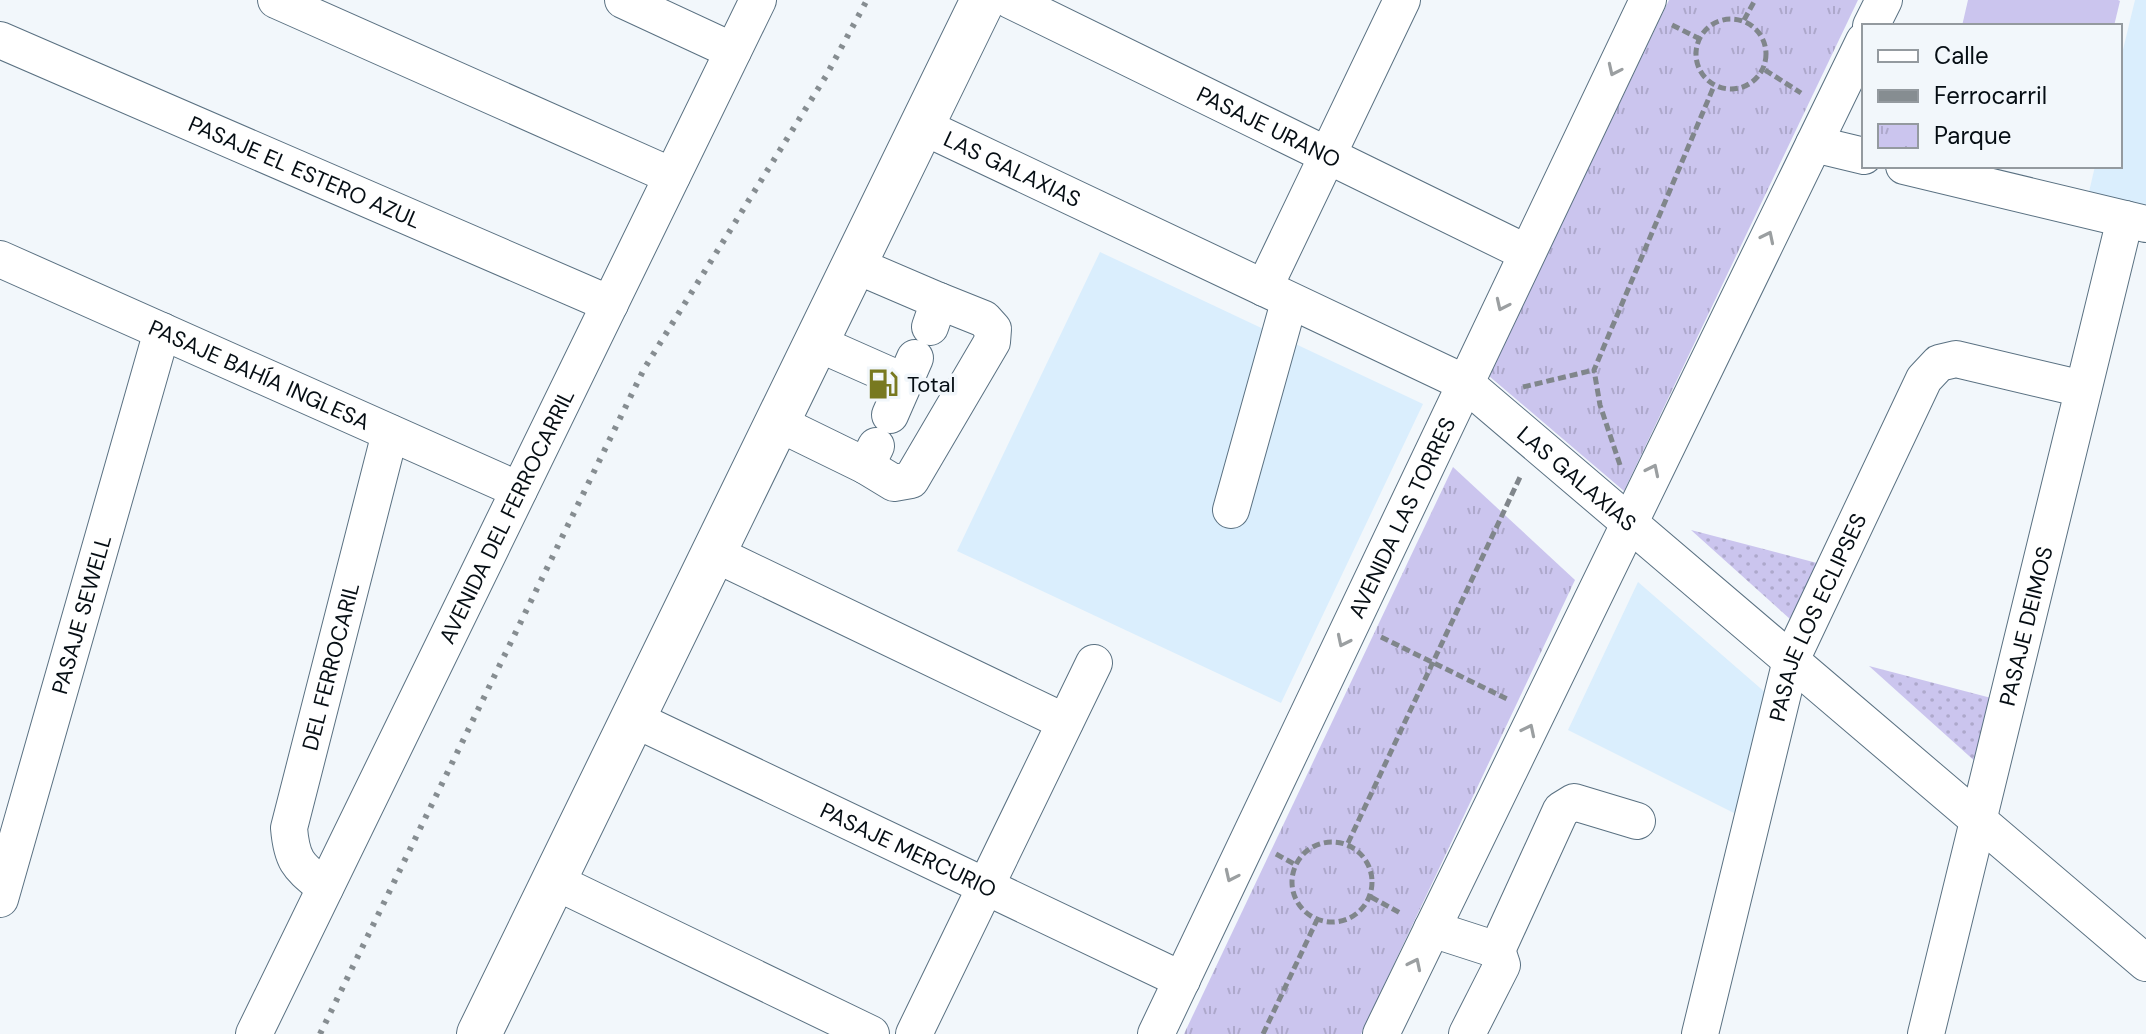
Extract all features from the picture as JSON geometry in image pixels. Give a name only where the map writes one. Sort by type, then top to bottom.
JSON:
[{"type":"main road","points":[[479,1034],[983,0]]},
{"type":"street","points":[[276,0],[672,176]]},
{"type":"street","points":[[623,0],[733,51]]},
{"type":"street","name":"AVENIDA DEL FERROCARRIL","points":[[254,1034],[758,0]]},
{"type":"street","name":"PASAJE URANO","points":[[1010,0],[1527,253]]},
{"type":"street","points":[[1231,510],[1276,295],[1327,155],[1402,0]]},
{"type":"street","name":"AVENIDA LAS TORRES","points":[[1156,1034],[1648,0]]},
{"type":"street","points":[[1872,24],[1884,0]]},
{"type":"street","name":"PASAJE EL ESTERO AZUL","points":[[0,40],[610,304]]},
{"type":"street","points":[[1381,1034],[1862,45]]},
{"type":"street","name":"LAS GALAXIAS","points":[[922,126],[1465,383],[2146,963]]},
{"type":"street","points":[[1814,144],[1862,156]]},
{"type":"street","points":[[1912,168],[2136,222]]},
{"type":"street","name":"PASAJE DEIMOS","points":[[1926,1034],[2083,389],[2136,222]]},
{"type":"street","name":"PASAJE BAHÍA INGLESA","points":[[0,259],[519,490]]},
{"type":"street","points":[[855,265],[922,342]]},
{"type":"street","points":[[817,343],[922,342],[984,319],[993,329],[992,342],[911,480],[894,483],[877,442],[922,342]]},
{"type":"street","name":"PASAJE SEWELL","points":[[0,899],[162,331]]},
{"type":"street","name":"PASAJE LOS ECLIPSES","points":[[1700,1034],[1791,660],[1930,370],[1939,363],[1956,359],[2083,389]]},
{"type":"street","points":[[778,423],[877,442]]},
{"type":"street","name":"DEL FERROCARIL","points":[[325,888],[297,864],[291,854],[289,828],[390,433]]},
{"type":"street","points":[[715,554],[1065,722]]},
{"type":"street","points":[[914,1034],[1094,663]]},
{"type":"street","name":"PASAJE MERCURIO","points":[[634,719],[1182,980]]},
{"type":"street","points":[[1467,1034],[1502,965],[1497,950],[1566,804],[1574,802],[1637,821]]},
{"type":"street","points":[[554,881],[871,1034]]},
{"type":"street","points":[[1432,929],[1497,950]]},
{"type":"path","points":[[1744,20],[1755,0]]},
{"type":"path","points":[[1723,19],[1744,20],[1765,41],[1765,70],[1743,89],[1714,86],[1699,71],[1695,49],[1704,30],[1723,19]]},
{"type":"path","points":[[1765,70],[1830,111]]},
{"type":"path","points":[[1622,470],[1600,405],[1594,370],[1714,86]]},
{"type":"path","points":[[1523,387],[1594,370]]},
{"type":"path","points":[[1348,843],[1521,475]]},
{"type":"path","points":[[1352,622],[1538,713]]},
{"type":"path","points":[[1322,842],[1348,843],[1371,866],[1371,897],[1349,920],[1317,920],[1297,904],[1290,879],[1300,855],[1322,842]]},
{"type":"path","points":[[1263,1034],[1317,920]]},
{"type":"shaded area","points":[[2135,0],[2146,0],[2146,206],[2089,192],[2095,168],[2122,168],[2122,54]]},
{"type":"shaded area","points":[[1100,252],[1423,404],[1281,703],[957,551]]},
{"type":"shaded area","points":[[1638,582],[1767,694],[1738,815],[1568,730]]},
{"type":"green space","points":[[1669,0],[1858,0],[1624,491],[1489,376]]},
{"type":"green space","points":[[1968,0],[2120,1],[2114,24],[1962,24]]},
{"type":"green space","points":[[1453,467],[1575,580],[1361,1034],[1184,1034]]},
{"type":"green space","points":[[1691,530],[1817,563],[1800,628]]},
{"type":"green space","points":[[1869,666],[1995,699],[1978,764]]},
{"type":"railway","points":[[320,1034],[644,369],[826,76],[867,0]]},
{"type":"place","name":"Total","points":[[883,384]]}]
